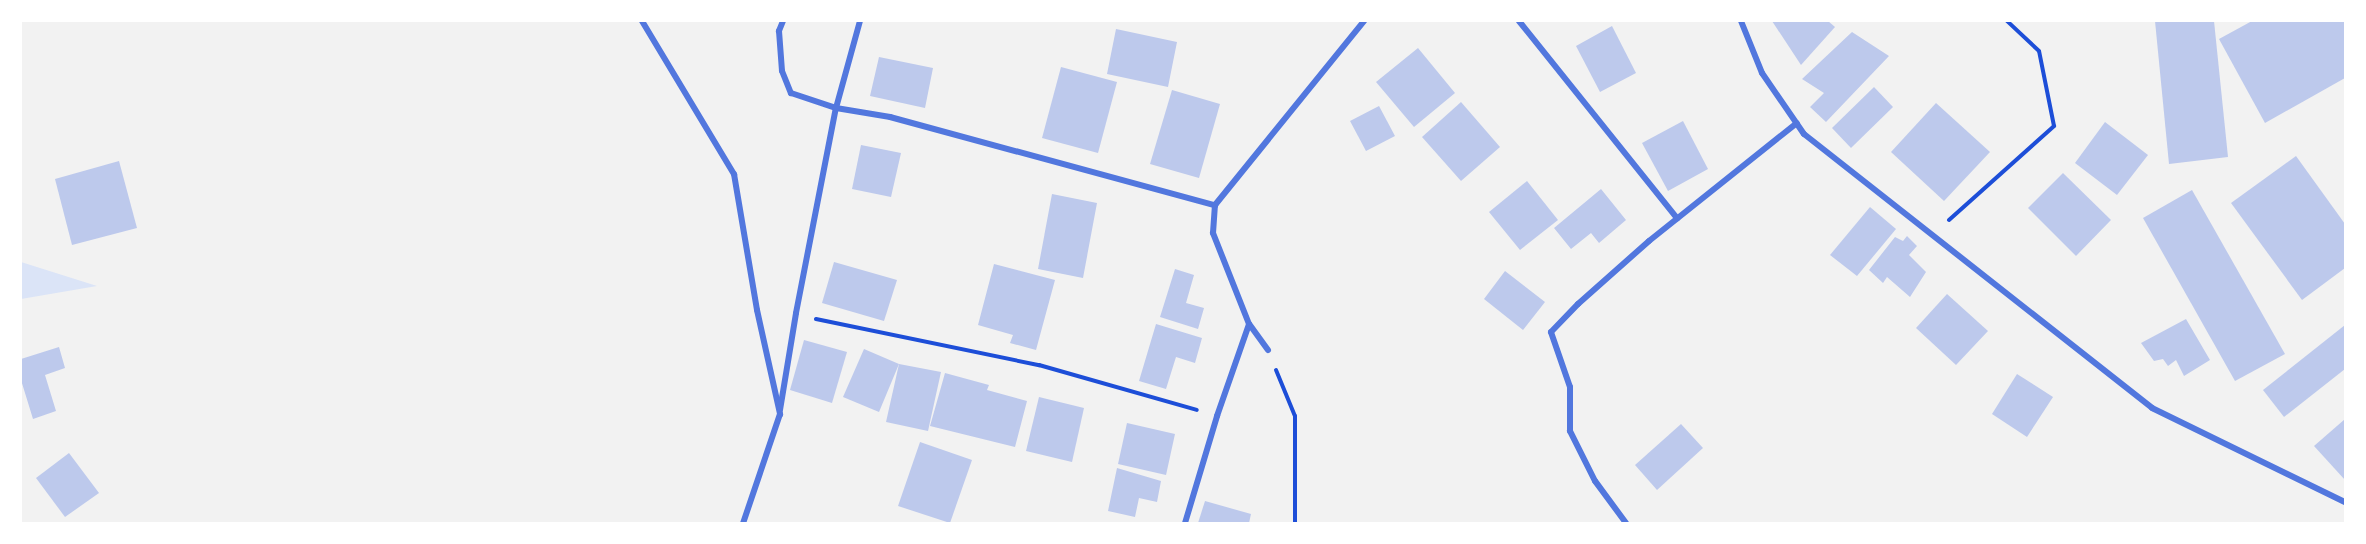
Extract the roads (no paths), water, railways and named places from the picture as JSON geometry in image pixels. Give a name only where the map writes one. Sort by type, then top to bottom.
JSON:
[{"type":"street","points":[[642,21],[734,174],[757,310],[780,414]]},
{"type":"street","points":[[783,21],[779,31],[782,71],[790,93],[836,108],[890,117],[1215,205]]},
{"type":"street","points":[[743,523],[780,414],[796,313],[836,108],[860,21]]},
{"type":"street","points":[[1268,350],[1249,324],[1213,233],[1215,205],[1364,21]]},
{"type":"street","points":[[1519,21],[1677,218]]},
{"type":"street","points":[[1741,21],[1762,73],[1804,134],[2152,408],[2345,501]]},
{"type":"street","points":[[1626,523],[1595,481],[1570,431],[1570,387],[1551,332],[1578,304],[1677,218],[1797,123]]},
{"type":"street","points":[[1185,523],[1217,416],[1249,324]]}]
